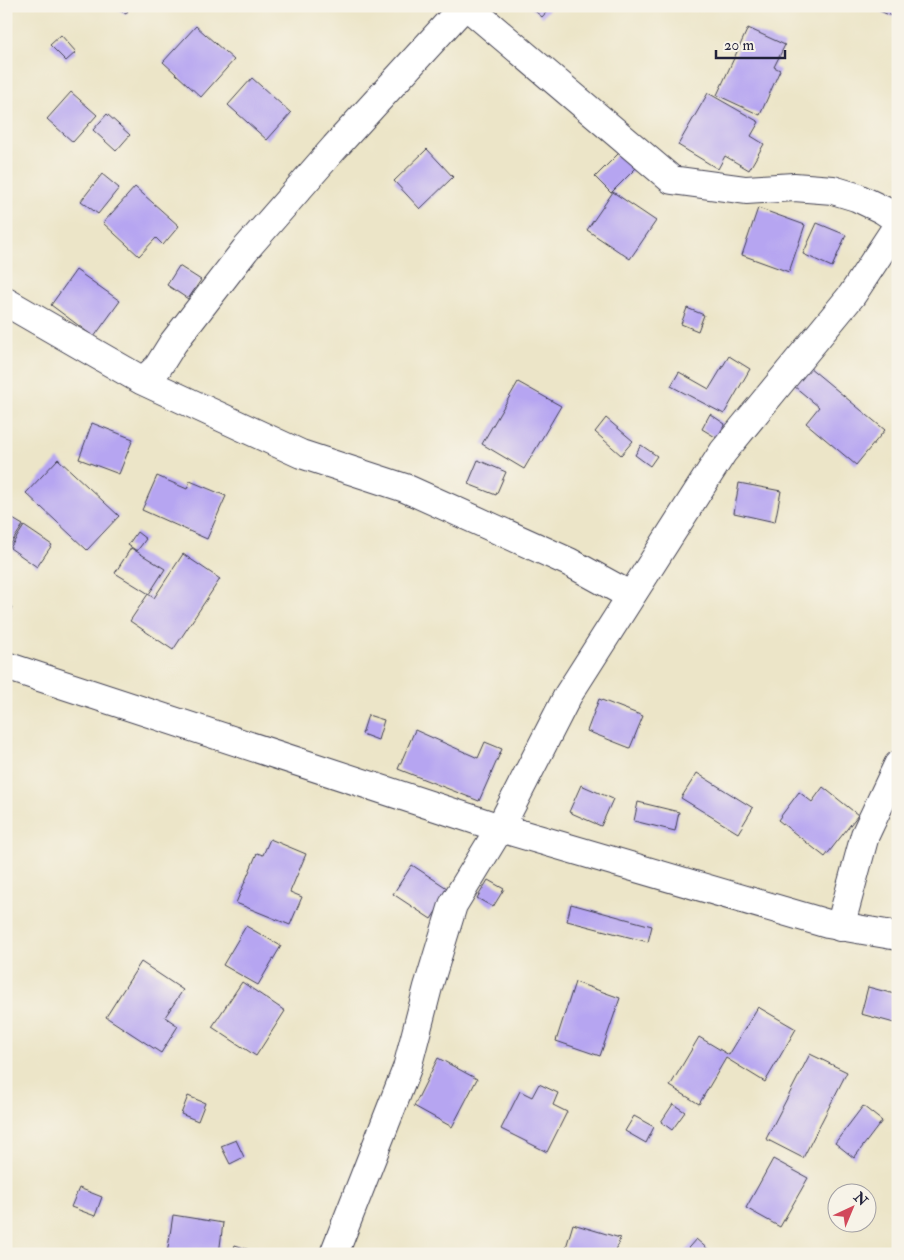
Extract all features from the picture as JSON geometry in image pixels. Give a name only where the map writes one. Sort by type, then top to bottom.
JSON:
[{"type":"street","points":[[143,381],[158,366],[173,343],[246,250],[335,147],[466,6],[672,180],[746,190],[794,187],[833,190],[856,197],[883,210],[898,220]]},
{"type":"street","points":[[334,1254],[407,1068],[428,987],[453,905],[500,828],[568,695],[723,452],[852,294],[898,225]]},
{"type":"street","points":[[6,302],[143,381],[301,454],[405,488],[568,562],[631,596]]},
{"type":"street","points":[[6,666],[500,828],[840,927],[898,936]]},
{"type":"street","points":[[840,927],[865,835],[898,765]]},
{"type":"building","points":[[112,6],[130,6],[126,14]]},
{"type":"building","points":[[529,6],[552,6],[542,17]]},
{"type":"building","points":[[882,6],[898,6],[898,19],[880,11]]},
{"type":"building","points":[[196,26],[234,60],[201,97],[163,62]]},
{"type":"building","points":[[748,28],[785,45],[774,67],[780,70],[760,115],[717,95]]},
{"type":"building","points":[[61,35],[76,52],[66,61],[50,45]]},
{"type":"building","points":[[252,78],[291,113],[267,140],[228,105]]},
{"type":"building","points":[[71,92],[97,115],[73,142],[47,119]]},
{"type":"building","points":[[708,93],[759,122],[751,136],[764,144],[749,170],[725,156],[718,169],[678,145]]},
{"type":"building","points":[[107,114],[130,135],[116,151],[93,130]]},
{"type":"building","points":[[427,149],[453,177],[420,209],[394,181]]},
{"type":"building","points":[[621,151],[637,167],[611,193],[595,177]]},
{"type":"building","points":[[102,174],[119,188],[98,214],[81,201]]},
{"type":"building","points":[[135,187],[179,226],[163,245],[156,238],[139,256],[103,223]]},
{"type":"building","points":[[613,192],[656,221],[630,259],[587,230]]},
{"type":"building","points":[[758,208],[805,225],[789,272],[742,255]]},
{"type":"building","points":[[817,223],[846,235],[832,267],[803,254]]},
{"type":"building","points":[[179,266],[201,280],[188,299],[167,285]]},
{"type":"building","points":[[76,270],[120,301],[94,337],[51,305]]},
{"type":"building","points":[[687,308],[704,315],[698,331],[681,324]]},
{"type":"building","points":[[729,356],[750,369],[724,414],[671,386],[679,372],[709,389]]},
{"type":"building","points":[[809,367],[885,430],[856,465],[806,423],[819,407],[794,386]]},
{"type":"building","points":[[518,382],[561,406],[524,469],[482,444]]},
{"type":"building","points":[[710,414],[725,424],[717,438],[702,429]]},
{"type":"building","points":[[606,418],[633,441],[621,455],[595,432]]},
{"type":"building","points":[[92,423],[133,439],[119,474],[79,459]]},
{"type":"building","points":[[641,445],[657,456],[650,466],[635,455]]},
{"type":"building","points":[[58,459],[119,516],[87,550],[26,493]]},
{"type":"building","points":[[478,460],[506,472],[496,495],[468,484]]},
{"type":"building","points":[[157,476],[187,489],[190,481],[226,496],[207,539],[142,510]]},
{"type":"building","points":[[739,483],[781,491],[775,522],[734,513]]},
{"type":"building","points":[[6,515],[23,525],[6,551]]},
{"type":"building","points":[[24,526],[52,545],[37,567],[10,548]]},
{"type":"building","points":[[137,532],[146,539],[137,551],[128,545]]},
{"type":"building","points":[[131,548],[165,569],[149,594],[115,573]]},
{"type":"building","points":[[183,554],[220,579],[173,650],[130,621],[148,594],[154,598]]},
{"type":"building","points":[[6,605],[12,607],[6,620]]},
{"type":"building","points":[[599,699],[643,716],[630,748],[587,731]]},
{"type":"building","points":[[368,715],[384,720],[378,740],[362,734]]},
{"type":"building","points":[[415,730],[478,758],[485,742],[502,749],[479,801],[398,769]]},
{"type":"building","points":[[697,773],[753,808],[738,833],[681,798]]},
{"type":"building","points":[[581,785],[613,799],[601,826],[569,812]]},
{"type":"building","points":[[823,787],[858,815],[825,857],[778,820],[799,792],[812,802]]},
{"type":"building","points":[[638,802],[679,812],[675,831],[634,821]]},
{"type":"building","points":[[270,839],[306,854],[290,892],[302,897],[290,925],[236,903],[257,853],[263,855]]},
{"type":"building","points":[[412,865],[450,890],[431,919],[393,894]]},
{"type":"building","points":[[488,880],[504,889],[493,907],[477,898]]},
{"type":"building","points":[[571,904],[652,926],[648,942],[567,921]]},
{"type":"building","points":[[246,926],[281,946],[258,985],[223,965]]},
{"type":"building","points":[[141,962],[183,990],[165,1017],[178,1026],[161,1053],[106,1017]]},
{"type":"building","points":[[242,982],[285,1011],[256,1056],[212,1027]]},
{"type":"building","points":[[575,982],[620,998],[600,1056],[556,1041]]},
{"type":"building","points":[[868,987],[898,995],[898,1024],[861,1014]]},
{"type":"building","points":[[758,1007],[796,1029],[765,1082],[726,1058],[699,1104],[670,1086],[699,1037],[729,1055]]},
{"type":"building","points":[[810,1054],[847,1072],[803,1158],[766,1139]]},
{"type":"building","points":[[438,1058],[477,1079],[452,1127],[414,1106]]},
{"type":"building","points":[[539,1084],[558,1093],[553,1105],[567,1112],[547,1152],[501,1129],[520,1091],[532,1097]]},
{"type":"building","points":[[188,1096],[205,1103],[198,1121],[181,1114]]},
{"type":"building","points":[[673,1104],[685,1112],[672,1130],[661,1122]]},
{"type":"building","points":[[863,1106],[882,1121],[854,1158],[835,1143]]},
{"type":"building","points":[[634,1116],[654,1127],[646,1143],[625,1131]]},
{"type":"building","points":[[236,1140],[244,1157],[230,1164],[221,1146]]},
{"type":"building","points":[[773,1159],[808,1178],[780,1227],[746,1208]]},
{"type":"building","points":[[79,1188],[102,1197],[95,1216],[71,1207]]},
{"type":"building","points":[[173,1215],[223,1223],[219,1254],[167,1254]]},
{"type":"building","points":[[573,1224],[620,1238],[615,1254],[564,1254]]},
{"type":"building","points":[[696,1239],[710,1251],[708,1254],[683,1254]]},
{"type":"building","points":[[235,1245],[256,1252],[255,1254],[232,1254]]}]
